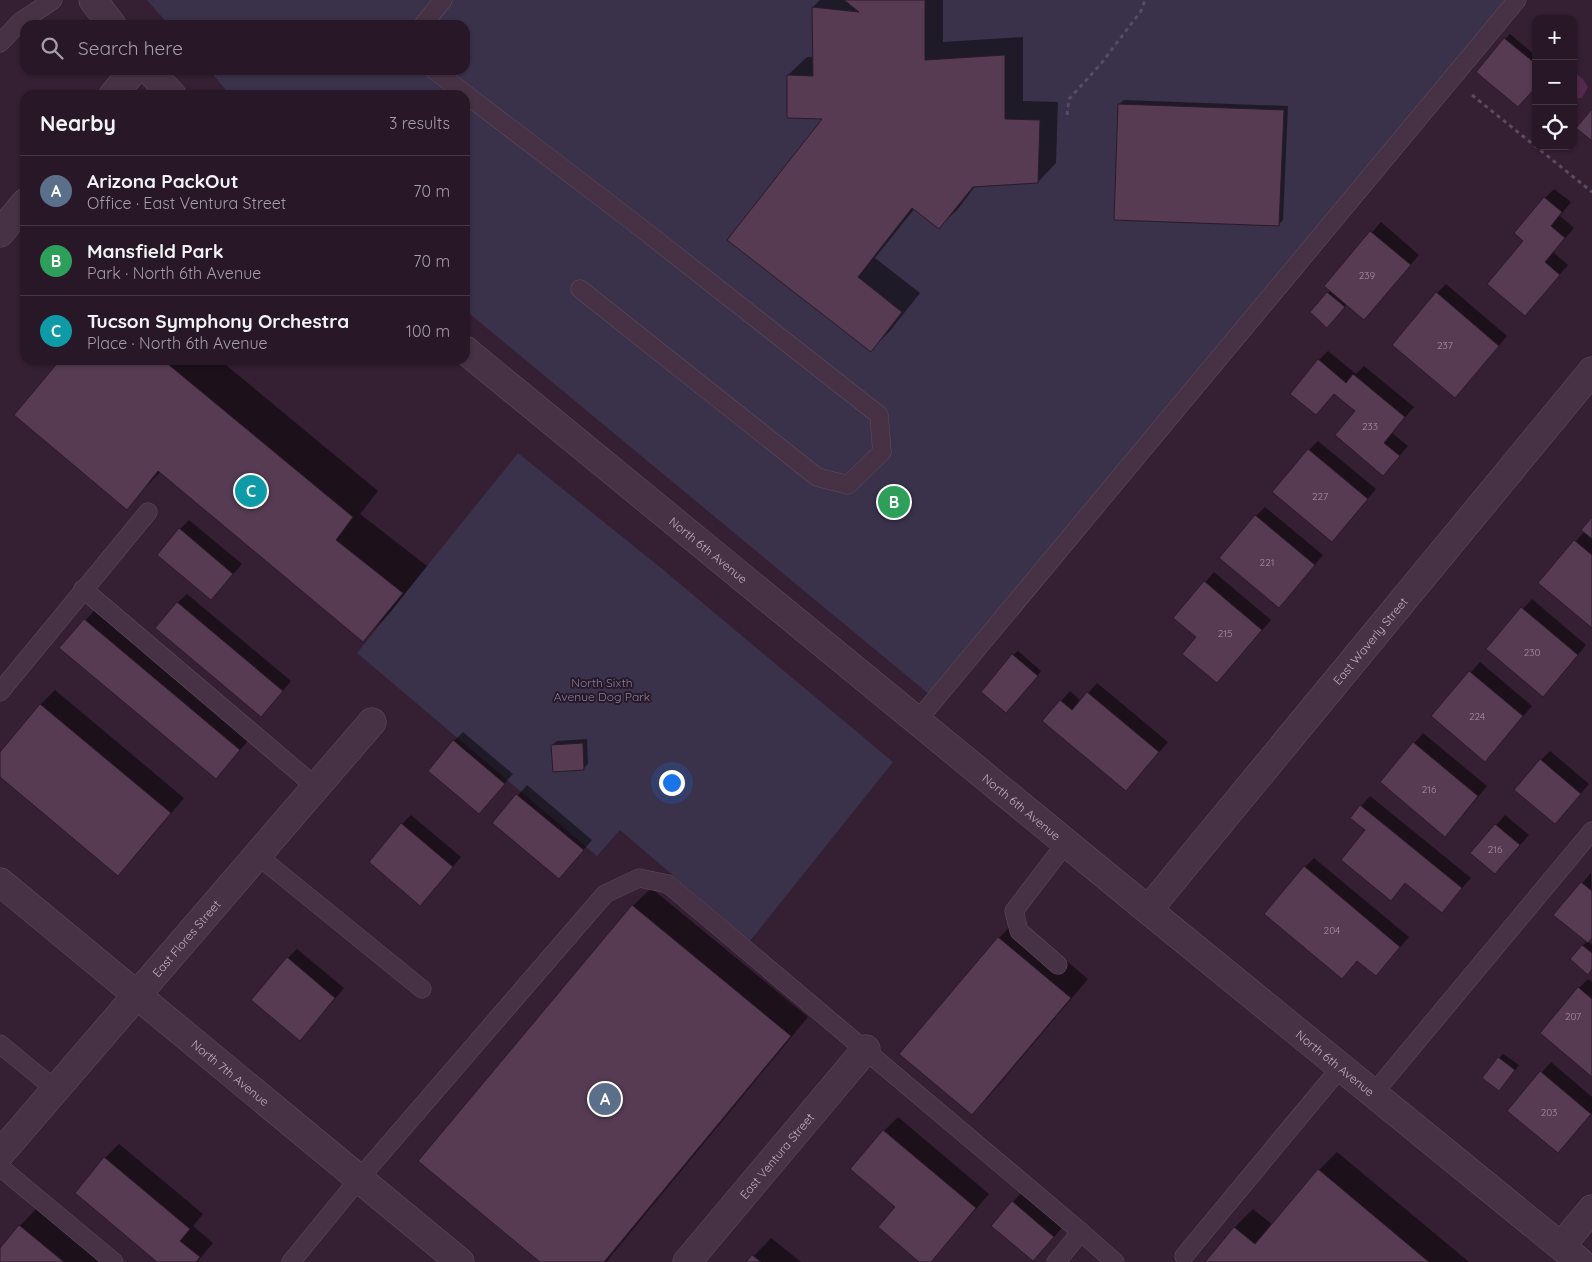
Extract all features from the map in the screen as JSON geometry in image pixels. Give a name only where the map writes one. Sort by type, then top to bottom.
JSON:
[{"type":"street","points":[[93,0],[108,20]]},
{"type":"street","points":[[117,90],[130,75]]},
{"type":"street","points":[[154,75],[167,90]]},
{"type":"street","points":[[0,234],[20,209]]},
{"type":"street","name":"North 6th Avenue","points":[[470,354],[1570,1254]]},
{"type":"street","name":"East Waverly Street","points":[[1148,910],[1592,371]]},
{"type":"street","name":"East Flores Street","points":[[0,1154],[372,722]]},
{"type":"street","name":"North 7th Avenue","points":[[0,882],[460,1262]]},
{"type":"street","name":"East Ventura Street","points":[[687,1262],[866,1049]]},
{"type":"street","points":[[1570,1254],[1592,1209]]},
{"type":"lane","points":[[23,20],[54,0]]},
{"type":"lane","points":[[427,20],[443,0]]},
{"type":"lane","points":[[917,721],[1517,0]]},
{"type":"lane","points":[[0,43],[20,22]]},
{"type":"lane","points":[[441,75],[460,90]]},
{"type":"lane","points":[[470,97],[632,221],[879,415],[882,452],[848,485],[817,478],[580,289]]},
{"type":"lane","points":[[0,692],[148,512]]},
{"type":"lane","points":[[84,589],[316,787]]},
{"type":"lane","points":[[1373,1094],[1592,831]]},
{"type":"lane","points":[[1058,965],[1019,931],[1014,911],[1066,843]]},
{"type":"lane","points":[[257,855],[422,989]]},
{"type":"lane","points":[[290,1262],[359,1179],[605,894],[639,878],[668,884],[866,1049],[1116,1262]]},
{"type":"lane","points":[[0,1044],[56,1090]]},
{"type":"lane","points":[[1184,1256],[1341,1067]]},
{"type":"lane","points":[[0,1167],[114,1262]]},
{"type":"lane","points":[[1056,1262],[1082,1232]]},
{"type":"path","points":[[1067,115],[1069,99],[1100,65],[1141,10],[1145,0]]},
{"type":"path","points":[[1452,78],[1592,192]]},
{"type":"green space","points":[[147,0],[1508,0],[930,695],[470,314],[470,90],[226,90],[213,75],[470,75],[470,20],[165,20]]},
{"type":"green space","name":"North Sixth Avenue Dog Park","points":[[518,453],[661,568],[893,762],[750,941],[620,830],[597,856],[357,653]]},
{"type":"shaded area","points":[[1577,74],[1588,87],[1582,98],[1577,99]]},
{"type":"building","points":[[844,0],[925,0],[925,60],[1005,55],[1005,119],[1040,120],[1038,183],[973,187],[939,229],[912,208],[858,277],[902,312],[871,352],[727,240],[822,119],[787,118],[787,75],[813,76],[812,7],[859,12]]},
{"type":"building","points":[[1504,38],[1532,61],[1532,91],[1518,107],[1476,72]]},
{"type":"building","points":[[1118,104],[1284,110],[1279,226],[1114,220]]},
{"type":"building","points":[[1592,109],[1592,141],[1577,127]]},
{"type":"building","points":[[1544,197],[1562,212],[1551,226],[1565,238],[1545,262],[1560,275],[1525,316],[1487,284],[1523,241],[1514,233]]},
{"type":"building","points":[[1370,231],[1411,265],[1364,320],[1324,286]]},
{"type":"building","points":[[1327,292],[1345,307],[1327,328],[1310,312]]},
{"type":"building","points":[[1436,292],[1499,346],[1455,398],[1392,345]]},
{"type":"building","points":[[1318,359],[1346,383],[1353,374],[1405,417],[1384,443],[1400,456],[1383,476],[1335,435],[1355,411],[1334,394],[1316,415],[1290,394]]},
{"type":"building","points":[[56,365],[169,365],[353,517],[336,540],[403,593],[363,642],[158,471],[127,510],[14,415]]},
{"type":"building","points":[[1308,449],[1368,499],[1332,542],[1272,492]]},
{"type":"building","points":[[1255,515],[1315,565],[1279,608],[1219,558]]},
{"type":"building","points":[[1592,517],[1592,539],[1581,530]]},
{"type":"building","points":[[179,528],[233,574],[211,600],[157,555]]},
{"type":"building","points":[[1574,540],[1592,555],[1592,628],[1538,583]]},
{"type":"building","points":[[1204,581],[1262,630],[1217,683],[1182,654],[1196,637],[1173,618]]},
{"type":"building","points":[[177,602],[283,691],[261,717],[155,628]]},
{"type":"building","points":[[1521,607],[1578,655],[1543,697],[1486,649]]},
{"type":"building","points":[[84,619],[240,750],[216,779],[59,648]]},
{"type":"building","points":[[1012,654],[1038,676],[1006,713],[981,692]]},
{"type":"building","points":[[1469,671],[1523,716],[1485,762],[1431,716]]},
{"type":"building","points":[[1087,692],[1159,752],[1126,791],[1042,721],[1060,700],[1072,710]]},
{"type":"building","points":[[40,704],[171,813],[118,876],[0,777],[0,752]]},
{"type":"building","points":[[453,740],[505,784],[479,814],[428,771]]},
{"type":"building","points":[[1413,742],[1478,796],[1445,837],[1380,782]]},
{"type":"building","points":[[583,743],[584,770],[553,772],[551,745]]},
{"type":"building","points":[[1540,759],[1581,794],[1555,824],[1514,790]]},
{"type":"building","points":[[516,794],[584,850],[559,879],[492,823]]},
{"type":"building","points":[[1360,805],[1462,888],[1442,913],[1405,883],[1391,901],[1341,860],[1365,830],[1350,818]]},
{"type":"building","points":[[401,823],[453,867],[420,906],[369,862]]},
{"type":"building","points":[[1495,824],[1520,845],[1495,874],[1470,853]]},
{"type":"building","points":[[1304,866],[1400,947],[1376,976],[1357,961],[1342,979],[1264,914]]},
{"type":"building","points":[[1581,882],[1592,891],[1592,938],[1588,943],[1553,915]]},
{"type":"building","points":[[632,905],[791,1036],[604,1262],[540,1262],[418,1161]]},
{"type":"building","points":[[998,937],[1071,998],[972,1115],[899,1054]]},
{"type":"building","points":[[1582,945],[1592,953],[1592,969],[1588,975],[1570,959]]},
{"type":"building","points":[[287,957],[335,998],[300,1041],[251,1000]]},
{"type":"building","points":[[1578,987],[1592,999],[1592,1077],[1540,1033]]},
{"type":"building","points":[[1498,1057],[1515,1070],[1499,1091],[1482,1078]]},
{"type":"building","points":[[1540,1071],[1591,1114],[1558,1153],[1507,1111]]},
{"type":"building","points":[[883,1130],[976,1208],[931,1262],[919,1262],[878,1227],[895,1207],[850,1169]]},
{"type":"building","points":[[104,1157],[190,1229],[180,1241],[200,1257],[196,1262],[157,1262],[75,1193]]},
{"type":"building","points":[[1318,1169],[1429,1262],[1205,1262],[1234,1227],[1255,1244]]},
{"type":"building","points":[[1012,1201],[1054,1237],[1033,1261],[991,1226]]},
{"type":"building","points":[[19,1225],[64,1262],[0,1262],[0,1248]]},
{"type":"building","points":[[752,1255],[761,1262],[746,1262]]},
{"type":"place","name":"Tucson Symphony Orchestra","points":[[251,491]]},
{"type":"place","name":"Mansfield Park","points":[[894,502]]},
{"type":"place","name":"Arizona PackOut","points":[[605,1099]]}]
